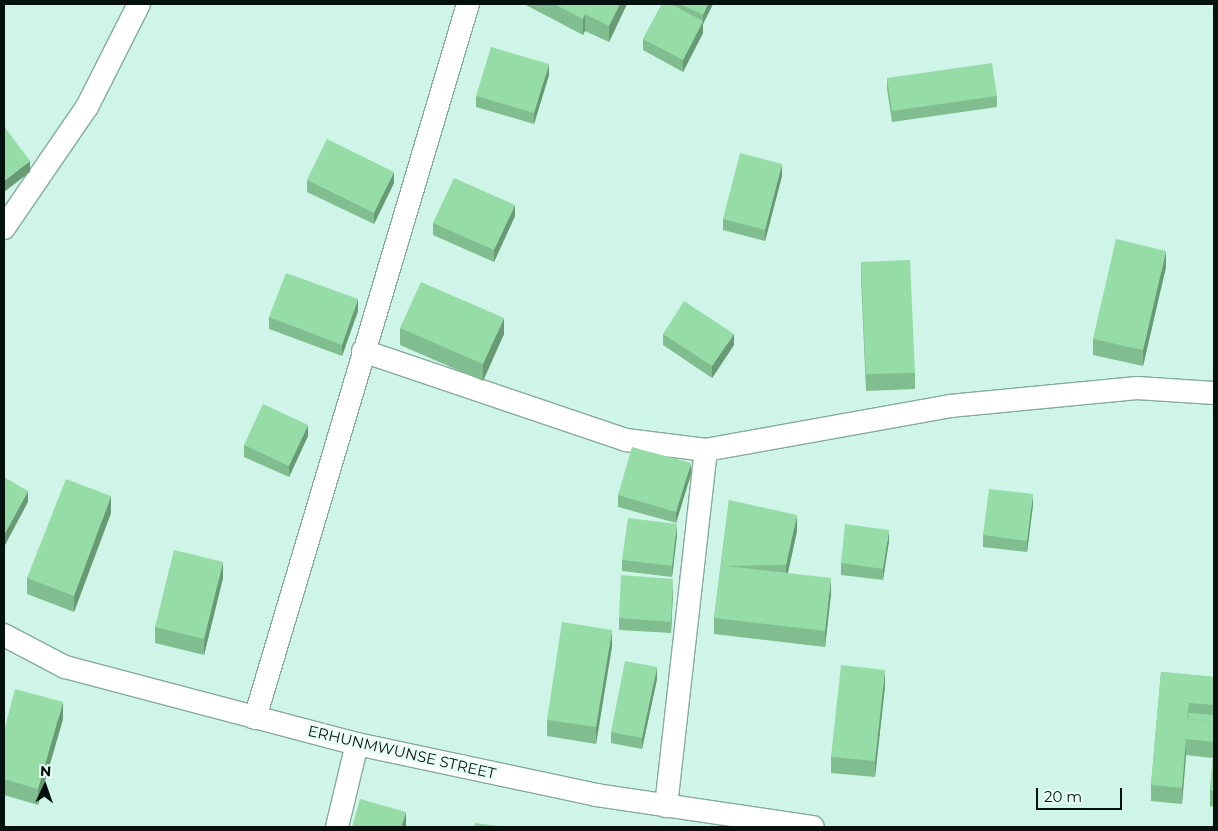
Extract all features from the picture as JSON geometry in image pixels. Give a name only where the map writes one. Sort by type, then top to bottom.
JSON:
[{"type":"street","points":[[4,228],[87,107],[139,4]]},
{"type":"street","points":[[255,718],[468,4]]},
{"type":"street","points":[[364,351],[626,440],[706,450],[950,406],[1137,388],[1214,393]]},
{"type":"street","points":[[666,806],[706,450]]},
{"type":"street","name":"ERHUNMWUNSE STREET","points":[[4,635],[65,667],[357,744],[596,795],[813,827]]},
{"type":"street","points":[[337,827],[357,744]]},
{"type":"building","points":[[554,4],[620,4],[609,26],[585,14],[583,19]]},
{"type":"building","points":[[662,4],[671,4],[703,21],[683,60],[643,39]]},
{"type":"building","points":[[680,4],[708,4],[703,15]]},
{"type":"building","points":[[491,47],[549,64],[534,113],[476,96]]},
{"type":"building","points":[[992,63],[997,96],[892,111],[887,78]]},
{"type":"building","points":[[4,126],[30,161],[4,181]]},
{"type":"building","points":[[327,139],[394,172],[374,213],[307,180]]},
{"type":"building","points":[[740,153],[782,164],[765,230],[723,219]]},
{"type":"building","points":[[454,178],[515,205],[494,250],[433,223]]},
{"type":"building","points":[[1116,239],[1166,251],[1143,350],[1093,339]]},
{"type":"building","points":[[910,260],[915,373],[866,374],[861,262]]},
{"type":"building","points":[[286,273],[358,299],[342,345],[269,317]]},
{"type":"building","points":[[421,282],[504,318],[483,364],[400,328]]},
{"type":"building","points":[[684,301],[734,334],[712,366],[663,334]]},
{"type":"building","points":[[263,404],[308,425],[289,466],[244,445]]},
{"type":"building","points":[[632,447],[691,463],[676,512],[618,495]]},
{"type":"building","points":[[4,477],[28,491],[4,535]]},
{"type":"building","points":[[66,479],[111,496],[74,596],[27,578]]},
{"type":"building","points":[[989,489],[1033,494],[1027,541],[983,535]]},
{"type":"building","points":[[729,500],[797,515],[786,565],[726,566],[831,578],[825,631],[714,618]]},
{"type":"building","points":[[628,518],[677,524],[672,566],[622,560]]},
{"type":"building","points":[[845,524],[889,530],[883,569],[841,563]]},
{"type":"building","points":[[174,550],[223,562],[204,639],[155,627]]},
{"type":"building","points":[[621,575],[673,579],[671,622],[619,618]]},
{"type":"building","points":[[562,622],[612,630],[596,727],[547,720]]},
{"type":"building","points":[[625,661],[657,667],[642,738],[611,732]]},
{"type":"building","points":[[841,665],[885,670],[875,761],[831,757]]},
{"type":"building","points":[[1161,672],[1214,677],[1214,705],[1189,703],[1187,719],[1214,721],[1214,742],[1186,739],[1182,788],[1151,785]]},
{"type":"building","points":[[15,689],[63,702],[38,789],[4,779],[4,731]]},
{"type":"building","points":[[1189,713],[1214,715],[1214,721],[1188,719]]},
{"type":"building","points":[[1214,742],[1214,791],[1210,790]]},
{"type":"building","points":[[360,799],[406,812],[401,827],[352,827]]},
{"type":"building","points":[[475,823],[507,827],[474,827]]}]
